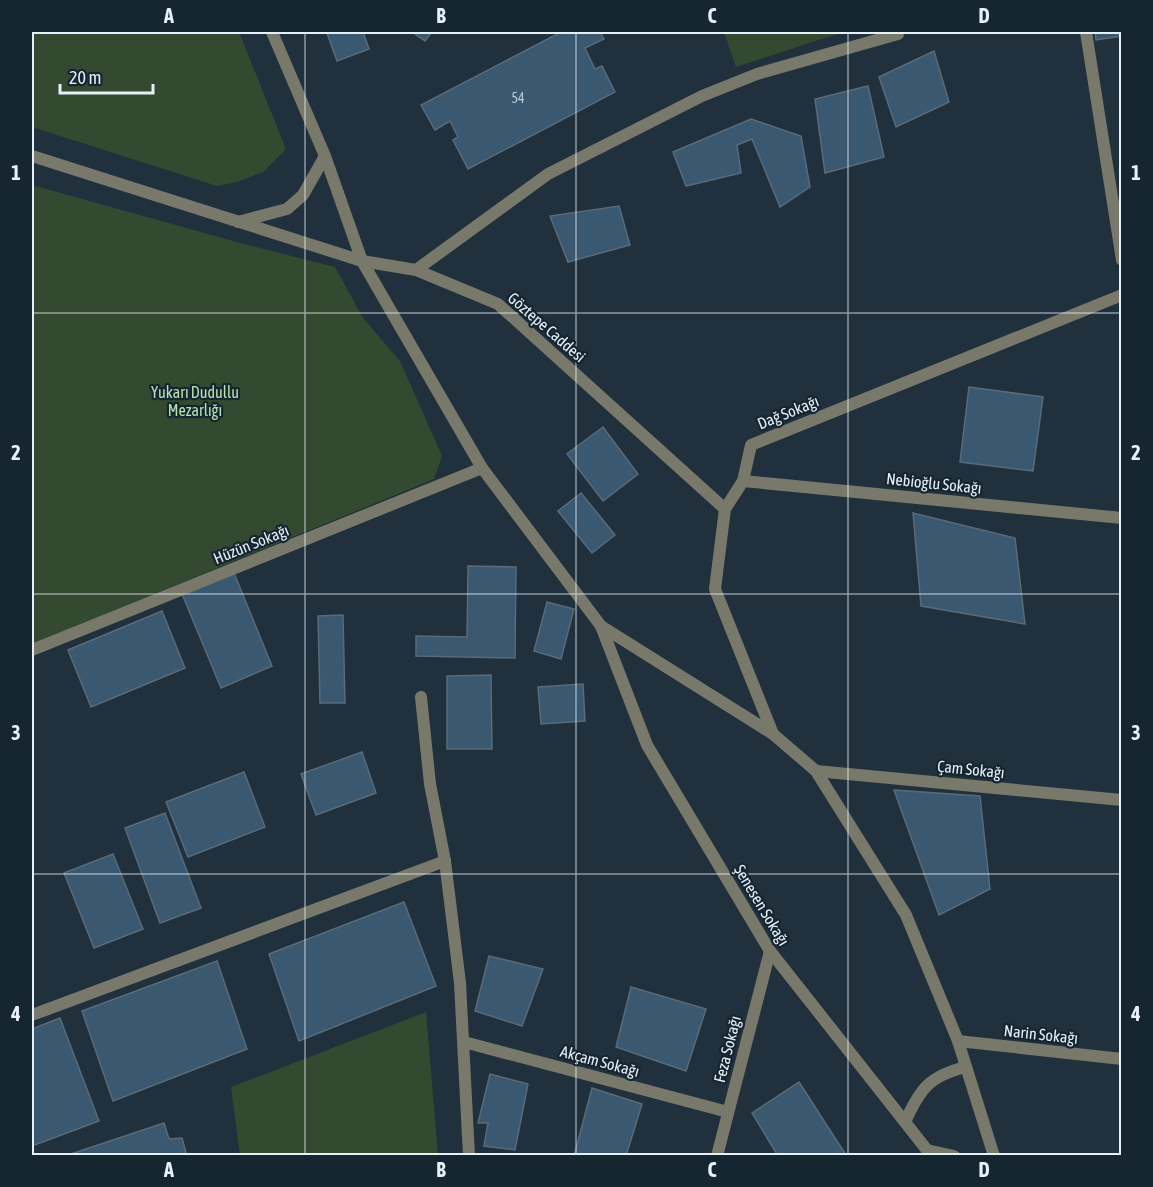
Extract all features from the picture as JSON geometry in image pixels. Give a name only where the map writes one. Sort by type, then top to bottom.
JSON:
[{"type":"street","points":[[273,32],[325,156],[362,261],[482,468],[601,626],[772,734],[816,771],[906,915],[958,1041],[994,1155]]},
{"type":"street","points":[[1086,32],[1122,260]]},
{"type":"street","points":[[416,270],[548,174],[702,96],[757,74],[898,34]]},
{"type":"street","name":"Göztepe Caddesi","points":[[32,156],[362,261],[416,270],[498,304],[725,509]]},
{"type":"street","points":[[237,222],[286,209],[303,195],[325,156]]},
{"type":"street","name":"Dağ Sokağı","points":[[772,734],[715,589],[725,509],[742,481],[751,445],[1122,295]]},
{"type":"street","name":"Hüzün Sokağı","points":[[32,650],[482,468]]},
{"type":"street","name":"Nebioğlu Sokağı","points":[[742,481],[1122,518]]},
{"type":"street","name":"Şenesen Sokağı","points":[[601,626],[648,745],[770,951],[927,1153],[954,1155]]},
{"type":"street","points":[[421,697],[430,784],[445,861],[460,983],[469,1155]]},
{"type":"street","name":"Çam Sokağı","points":[[816,771],[1122,800]]},
{"type":"street","points":[[32,1015],[445,861]]},
{"type":"street","name":"Feza Sokağı","points":[[717,1155],[770,951]]},
{"type":"street","name":"Narin Sokağı","points":[[958,1041],[1122,1059]]},
{"type":"street","name":"Akçam Sokağı","points":[[464,1042],[728,1112]]},
{"type":"street","points":[[905,1122],[915,1101],[931,1082],[945,1072],[966,1067]]},
{"type":"green space","points":[[32,32],[239,32],[286,149],[263,172],[237,182],[217,186],[32,127]]},
{"type":"green space","points":[[724,32],[843,32],[736,67]]},
{"type":"green space","name":"Yukarı Dudullu Mezarlığı","points":[[32,185],[335,267],[363,318],[400,361],[442,456],[434,479],[32,644]]},
{"type":"green space","points":[[426,1012],[438,1155],[240,1155],[231,1087]]},
{"type":"building","points":[[363,32],[369,49],[337,61],[327,33]]},
{"type":"building","points":[[412,32],[432,32],[425,41]]},
{"type":"building","points":[[561,32],[600,32],[604,39],[585,48],[595,69],[602,66],[615,92],[468,169],[453,140],[458,137],[450,121],[435,130],[421,105]]},
{"type":"building","points":[[1095,32],[1122,32],[1122,36],[1096,40]]},
{"type":"building","points":[[934,51],[949,102],[896,127],[879,77]]},
{"type":"building","points":[[868,86],[884,157],[825,173],[815,99]]},
{"type":"building","points":[[751,119],[801,136],[810,187],[780,207],[752,139],[737,145],[741,173],[686,186],[673,152]]},
{"type":"building","points":[[619,206],[630,245],[568,262],[550,216]]},
{"type":"building","points":[[969,387],[1043,397],[1033,471],[960,462]]},
{"type":"building","points":[[603,427],[638,474],[603,501],[567,454]]},
{"type":"building","points":[[581,493],[615,535],[592,553],[558,511]]},
{"type":"building","points":[[913,513],[1015,538],[1025,624],[921,606]]},
{"type":"building","points":[[468,566],[516,567],[515,658],[416,656],[416,636],[467,637]]},
{"type":"building","points":[[234,573],[272,666],[221,688],[182,594]]},
{"type":"building","points":[[547,602],[574,609],[561,659],[534,651]]},
{"type":"building","points":[[162,611],[185,668],[91,707],[68,650]]},
{"type":"building","points":[[343,615],[345,703],[320,703],[318,616]]},
{"type":"building","points":[[491,675],[492,749],[447,749],[447,676]]},
{"type":"building","points":[[583,684],[585,721],[541,724],[538,687]]},
{"type":"building","points":[[362,752],[376,793],[316,815],[301,774]]},
{"type":"building","points":[[244,772],[265,827],[188,857],[166,802]]},
{"type":"building","points":[[894,790],[980,796],[990,889],[939,915]]},
{"type":"building","points":[[165,813],[201,908],[160,923],[125,828]]},
{"type":"building","points":[[113,854],[143,929],[94,948],[64,873]]},
{"type":"building","points":[[404,902],[436,986],[299,1041],[269,954]]},
{"type":"building","points":[[489,956],[543,969],[522,1026],[475,1011]]},
{"type":"building","points":[[217,961],[247,1049],[113,1101],[82,1011]]},
{"type":"building","points":[[631,987],[706,1009],[686,1071],[616,1047]]},
{"type":"building","points":[[60,1018],[99,1121],[32,1146],[32,1029]]},
{"type":"building","points":[[490,1074],[528,1084],[515,1150],[484,1146],[488,1123],[478,1123]]},
{"type":"building","points":[[799,1082],[846,1155],[778,1156],[752,1113]]},
{"type":"building","points":[[592,1088],[642,1104],[626,1156],[574,1156]]},
{"type":"building","points":[[164,1123],[169,1139],[182,1138],[187,1156],[65,1156]]}]
